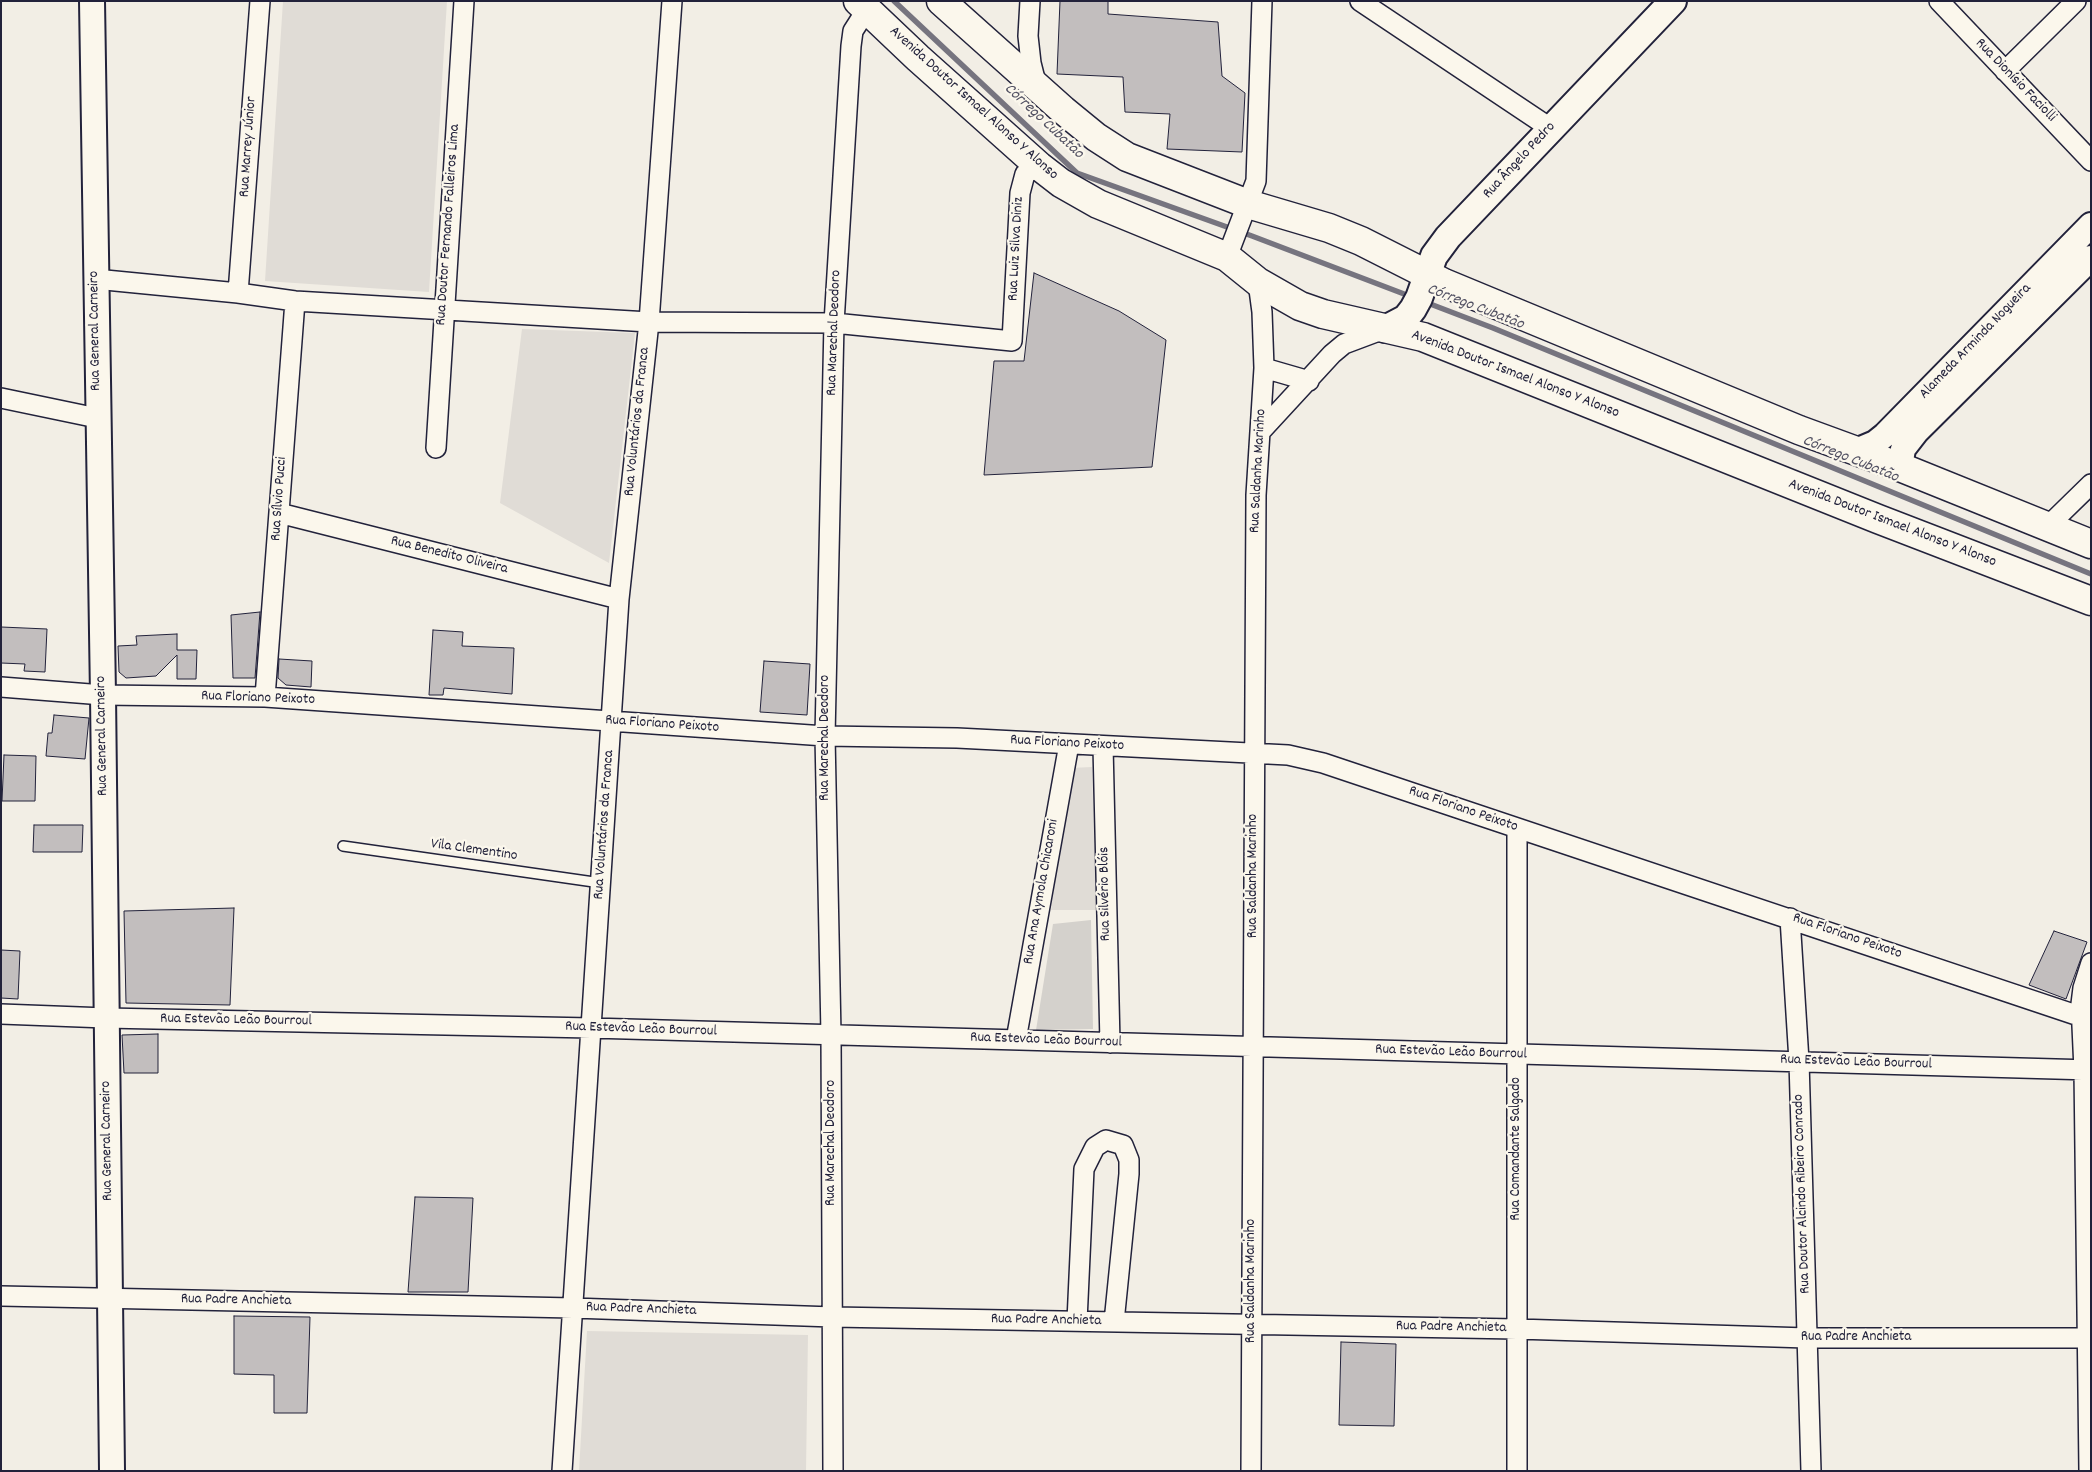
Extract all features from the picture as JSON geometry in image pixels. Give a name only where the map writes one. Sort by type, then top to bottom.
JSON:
[{"type":"main road","points":[[941,1],[1096,137],[1127,157],[1245,211],[1329,228],[1361,240],[1425,282],[1772,419],[1900,467],[2091,544]]},
{"type":"main road","name":"Rua Ângelo Pedro","points":[[1395,323],[1414,309],[1434,256],[1448,237],[1673,1]]},
{"type":"main road","name":"Avenida Doutor Ismael Alonso Y Alonso","points":[[864,7],[918,58],[1039,166],[1061,183],[1098,204],[1229,251],[1258,282],[1300,306],[1323,314],[1395,323],[1423,337],[1878,519],[2091,601]]},
{"type":"street","name":"Rua General Carneiro","points":[[92,1],[97,418],[103,695],[112,1471]]},
{"type":"street","name":"Rua Marrey Júnior","points":[[238,292],[260,1]]},
{"type":"street","name":"Rua Doutor Fernando Falleiros Lima","points":[[436,448],[464,1]]},
{"type":"street","name":"Rua Voluntários da Franca","points":[[562,1471],[619,599],[649,322],[672,1]]},
{"type":"street","points":[[1030,1],[1028,36],[1031,63],[1038,88]]},
{"type":"street","points":[[1229,251],[1256,181],[1262,1]]},
{"type":"street","points":[[1360,1],[1550,128]]},
{"type":"street","name":"Rua Dionísio Faciolli","points":[[1938,1],[2091,162]]},
{"type":"street","points":[[2005,71],[2076,1]]},
{"type":"street","name":"Rua Marechal Deodoro","points":[[833,1471],[831,1035],[825,736],[834,323],[850,46],[853,31],[860,20],[864,7]]},
{"type":"street","name":"Rua Luiz Silva Diniz","points":[[834,323],[1012,341],[1020,193],[1025,174],[1039,166]]},
{"type":"street","name":"Alameda Arminda Nogueira","points":[[1856,451],[1875,443],[1885,435],[2091,225]]},
{"type":"street","name":"Alameda Arminda Nogueira","points":[[1900,467],[1903,449],[1917,431],[2091,258]]},
{"type":"street","points":[[95,279],[238,292],[295,301],[444,310],[649,322],[834,323]]},
{"type":"street","name":"Rua Saldanha Marinho","points":[[1251,1471],[1256,495],[1264,368],[1262,312],[1258,282]]},
{"type":"street","name":"Rua Sílvio Pucci","points":[[265,698],[295,301]]},
{"type":"street","points":[[1261,431],[1332,354],[1344,344],[1395,323]]},
{"type":"street","points":[[1264,368],[1309,380]]},
{"type":"street","points":[[1,398],[97,418]]},
{"type":"street","points":[[2048,526],[2091,484]]},
{"type":"street","name":"Rua Benedito Oliveira","points":[[279,513],[619,599]]},
{"type":"street","name":"Rua Floriano Peixoto","points":[[1,687],[103,695],[265,698],[825,736],[956,738],[1288,755],[1324,763],[2086,1018]]},
{"type":"street","name":"Rua Ana Aymola Chicaroni","points":[[1016,1040],[1069,744]]},
{"type":"street","name":"Rua Silvério Blóis","points":[[1102,746],[1110,1043]]},
{"type":"street","name":"Rua Comandante Salgado","points":[[1517,828],[1517,1471]]},
{"type":"street","name":"Rua Doutor Alcindo Ribeiro Conrado","points":[[1790,918],[1799,1061],[1811,1471]]},
{"type":"street","points":[[2089,1471],[2087,1070],[2086,1018],[2083,988],[2091,963]]},
{"type":"street","name":"Rua Estevão Leão Bourroul","points":[[1,1014],[106,1018],[591,1028],[2087,1070]]},
{"type":"street","points":[[1077,1321],[1084,1169],[1095,1147],[1106,1140],[1123,1145],[1129,1160],[1114,1322]]},
{"type":"street","name":"Rua Padre Anchieta","points":[[1,1296],[573,1308],[833,1317],[1517,1329],[1807,1338],[2089,1338]]},
{"type":"lane","name":"Vila Clementino","points":[[343,846],[601,883]]},
{"type":"shaded area","points":[[283,1],[447,1],[429,292],[265,281]]},
{"type":"shaded area","points":[[522,329],[635,333],[609,563],[500,503]]},
{"type":"shaded area","points":[[1092,767],[1096,910],[1051,910],[1070,768]]},
{"type":"shaded area","points":[[1091,920],[1093,1029],[1036,1030],[1053,924]]},
{"type":"shaded area","points":[[587,1331],[808,1335],[806,1471],[579,1471]]},
{"type":"building","points":[[1060,1],[1108,1],[1108,14],[1218,22],[1222,76],[1245,93],[1242,152],[1167,149],[1170,114],[1125,112],[1123,77],[1057,74]]},
{"type":"building","points":[[1034,273],[1119,311],[1166,340],[1152,467],[984,475],[994,361],[1024,361]]},
{"type":"building","points":[[260,612],[255,678],[233,678],[231,615]]},
{"type":"building","points":[[1,627],[47,629],[45,672],[24,671],[25,664],[1,663]]},
{"type":"building","points":[[433,630],[463,632],[462,646],[514,648],[512,694],[444,688],[443,695],[429,695]]},
{"type":"building","points":[[177,634],[177,650],[197,650],[196,679],[177,679],[177,655],[156,676],[126,678],[119,672],[118,646],[137,645],[136,636]]},
{"type":"building","points":[[279,659],[312,661],[311,687],[286,685],[278,678]]},
{"type":"building","points":[[764,661],[810,664],[807,715],[760,712]]},
{"type":"building","points":[[54,715],[89,718],[85,759],[46,756],[48,733],[52,733]]},
{"type":"building","points":[[4,755],[36,756],[35,801],[2,801]]},
{"type":"building","points":[[34,825],[83,825],[82,852],[33,852]]},
{"type":"building","points":[[234,908],[230,1005],[126,1003],[124,911]]},
{"type":"building","points":[[2054,931],[2087,942],[2066,999],[2029,985]]},
{"type":"building","points":[[1,950],[20,951],[18,999],[1,998]]},
{"type":"building","points":[[158,1034],[158,1073],[124,1073],[122,1035]]},
{"type":"building","points":[[415,1197],[473,1198],[468,1292],[408,1292]]},
{"type":"building","points":[[234,1316],[310,1317],[307,1413],[274,1413],[274,1375],[234,1374]]},
{"type":"building","points":[[1341,1342],[1396,1344],[1394,1426],[1339,1425]]},
{"type":"waterway","name":"Córrego Cubatão","points":[[894,1],[1077,173],[1252,236],[1412,297]]},
{"type":"waterway","name":"Córrego Cubatão","points":[[1425,302],[1493,328],[2091,574]]}]
